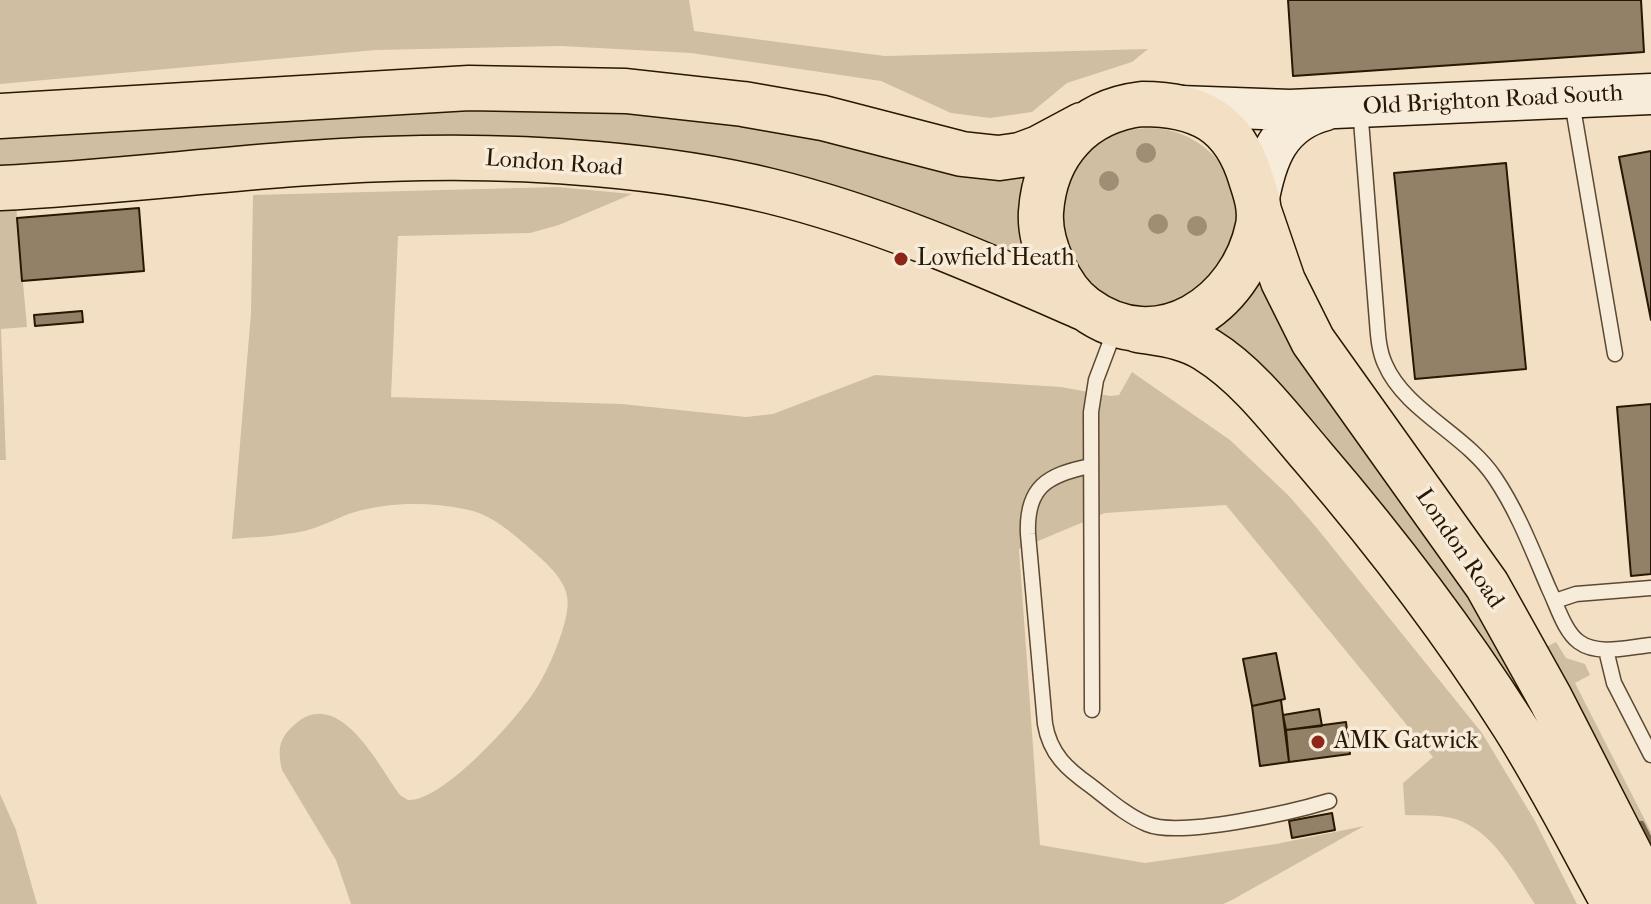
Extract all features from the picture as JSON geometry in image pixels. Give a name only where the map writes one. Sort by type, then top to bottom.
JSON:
[{"type":"main road","points":[[0,116],[469,88],[626,91],[743,104],[823,118],[962,154],[999,158],[1039,148],[1095,116],[1121,106],[1176,106],[1193,109],[1210,118],[1232,137],[1245,160],[1259,207],[1253,243],[1239,272],[1223,294],[1186,322],[1163,328],[1114,321],[1069,293],[1046,246],[1040,221],[1049,177],[1065,146],[1082,125]]},
{"type":"main road","name":"London Road","points":[[0,188],[419,158],[535,160],[701,177],[824,206],[953,252],[1114,321],[1185,339],[1220,359],[1255,391],[1388,549],[1486,683],[1560,805],[1614,904]]},
{"type":"main road","name":"London Road","points":[[1259,207],[1283,281],[1313,341],[1487,585],[1550,698],[1651,895]]},
{"type":"street","name":"Old Brighton Road South","points":[[1176,106],[1347,108],[1651,94]]},
{"type":"street","name":"Old Brighton Road South","points":[[1259,207],[1267,163],[1284,134],[1306,116],[1347,108]]},
{"type":"lane","points":[[1571,98],[1615,354]]},
{"type":"lane","points":[[1347,108],[1384,362],[1409,398],[1468,445],[1491,471],[1508,499],[1576,639],[1589,647],[1606,650],[1651,645]]},
{"type":"lane","points":[[1092,710],[1090,466],[1093,389],[1114,321]]},
{"type":"lane","points":[[1090,466],[1048,481],[1037,489],[1029,504],[1028,534],[1044,716],[1049,743],[1059,760],[1137,819],[1157,827],[1190,827],[1271,816],[1329,801]]},
{"type":"lane","points":[[1555,601],[1570,594],[1651,588]]},
{"type":"lane","points":[[1606,650],[1614,683],[1651,755]]},
{"type":"shaded area","points":[[0,0],[689,0],[694,31],[885,56],[1148,49],[1132,62],[1067,83],[1032,112],[990,118],[951,113],[881,81],[691,53],[561,46],[376,50],[0,84]]},
{"type":"shaded area","points":[[475,106],[674,112],[1022,174],[1018,222],[1021,257],[800,184],[0,172],[0,136]]},
{"type":"shaded area","points":[[1149,128],[1183,135],[1212,154],[1231,183],[1238,217],[1231,251],[1212,280],[1183,299],[1149,306],[1115,299],[1086,280],[1067,251],[1060,217],[1067,183],[1086,154],[1115,135]]},
{"type":"shaded area","points":[[557,187],[632,194],[559,225],[530,233],[398,236],[391,397],[622,404],[746,417],[773,414],[875,375],[1061,387],[1110,396],[1119,395],[1132,372],[1230,440],[1289,496],[1316,527],[1482,733],[1535,821],[1577,904],[1535,904],[1494,846],[1473,827],[1441,816],[1405,815],[1403,783],[1433,757],[1226,505],[1105,513],[1019,549],[1040,845],[1145,863],[1276,844],[1364,826],[1232,900],[1223,904],[351,904],[336,860],[282,770],[280,751],[284,736],[310,715],[326,714],[355,733],[400,795],[408,800],[422,797],[439,788],[477,758],[534,692],[562,631],[568,606],[567,596],[551,568],[505,528],[482,514],[451,507],[423,504],[382,506],[355,512],[304,531],[232,539],[251,313],[253,195]]},
{"type":"shaded area","points":[[16,205],[27,327],[1,329],[6,460],[0,460],[0,207]]},
{"type":"shaded area","points":[[1259,279],[1443,556],[1544,734],[1213,332]]},
{"type":"shaded area","points":[[1556,642],[1566,658],[1585,664],[1590,675],[1575,683],[1651,832],[1651,860],[1538,651]]},
{"type":"shaded area","points":[[0,794],[16,830],[37,904],[0,904]]},
{"type":"building","points":[[1288,0],[1641,0],[1644,52],[1293,76]]},
{"type":"building","points":[[1651,151],[1651,320],[1619,157]]},
{"type":"building","points":[[1506,163],[1526,369],[1415,379],[1394,173]]},
{"type":"building","points":[[139,208],[144,271],[22,281],[17,218]]},
{"type":"building","points":[[82,311],[83,322],[35,326],[34,315]]},
{"type":"building","points":[[1651,404],[1651,574],[1631,576],[1617,407]]},
{"type":"building","points":[[1276,653],[1285,699],[1252,706],[1243,659]]},
{"type":"building","points":[[1281,700],[1289,762],[1260,766],[1252,706]]},
{"type":"building","points":[[1319,709],[1322,726],[1286,730],[1283,715]]},
{"type":"building","name":"AMK Gatwick","points":[[1346,722],[1350,754],[1289,762],[1286,730]]},
{"type":"building","points":[[1332,813],[1335,830],[1292,838],[1289,821]]},
{"type":"waterway","points":[[1641,825],[1651,845]]},
{"type":"place","name":"Lowfield Heath","points":[[901,259]]},
{"type":"place","name":"AMK Gatwick","points":[[1318,742]]}]
